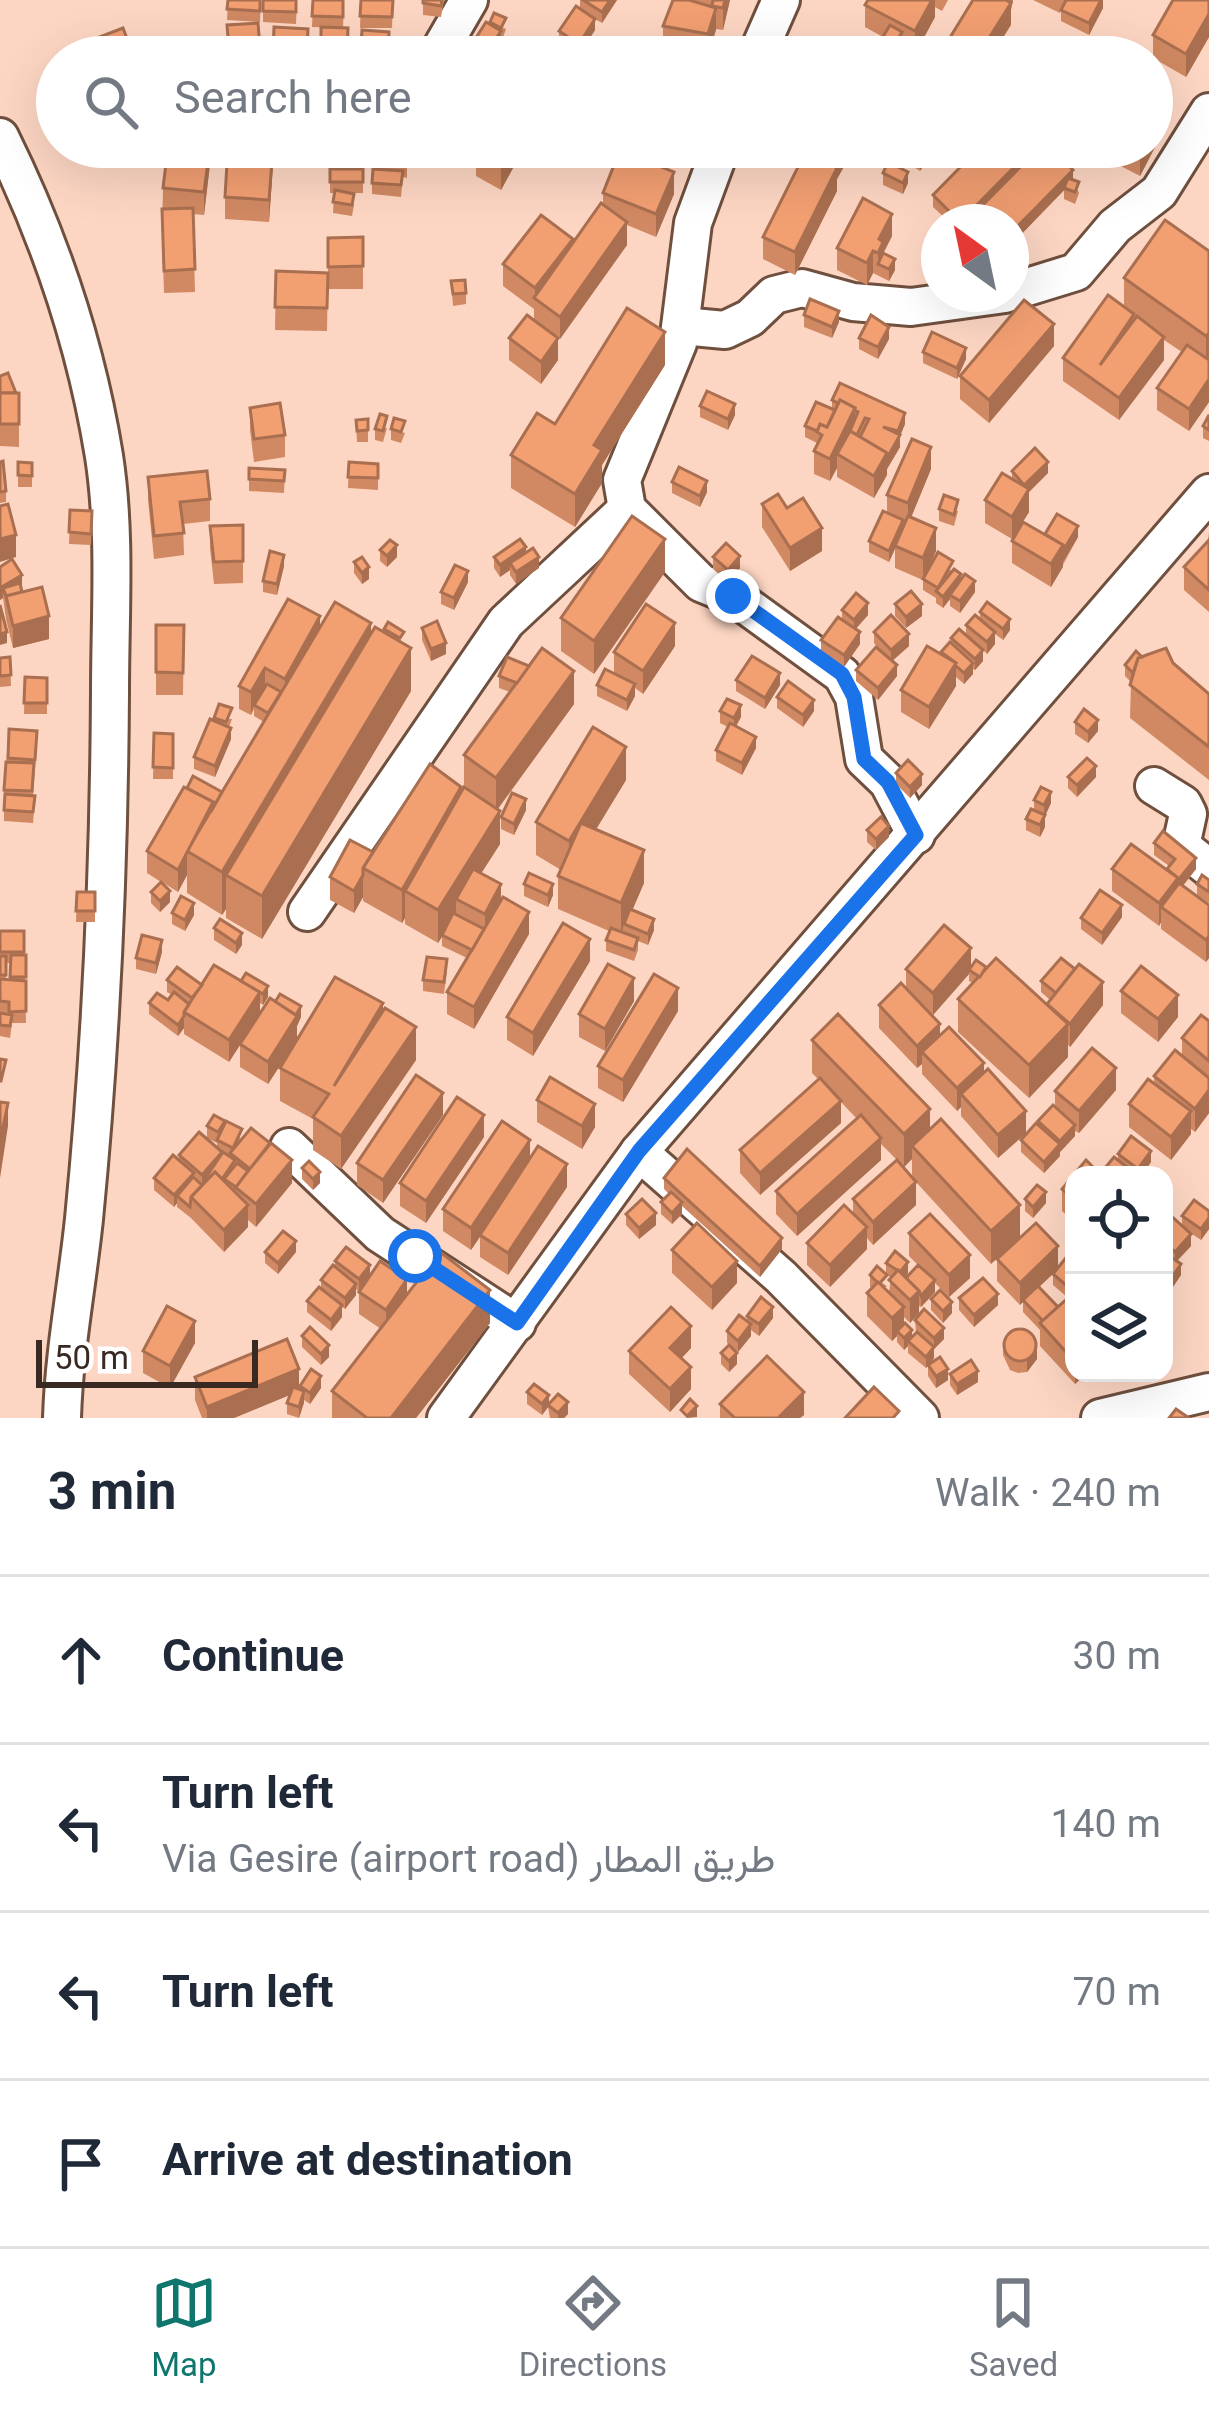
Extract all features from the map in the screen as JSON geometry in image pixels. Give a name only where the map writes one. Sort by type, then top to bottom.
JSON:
[{"type":"street","points":[[449,36],[470,0]]},
{"type":"street","points":[[765,36],[781,0]]},
{"type":"street","points":[[1029,287],[1076,272],[1115,226],[1159,192],[1209,112]]},
{"type":"street","points":[[0,137],[28,194],[92,388],[105,462],[110,532],[109,829],[84,1220],[63,1366],[62,1418]]},
{"type":"street","points":[[713,168],[693,223],[682,326],[667,375],[629,455],[622,481],[627,509],[701,583],[733,596],[842,674],[858,712],[864,759],[888,782],[916,835]]},
{"type":"street","points":[[682,326],[725,330],[750,318],[774,296],[802,288],[853,302],[921,306]]},
{"type":"street","points":[[446,1418],[639,1151],[1209,493]]},
{"type":"street","points":[[307,913],[506,622],[627,509]]},
{"type":"street","points":[[1154,786],[1183,804],[1188,814],[1181,846],[1209,868]]},
{"type":"street","points":[[289,1147],[380,1234],[517,1323]]},
{"type":"street","points":[[639,1151],[781,1277],[920,1418]]},
{"type":"street","points":[[1100,1418],[1209,1392]]},
{"type":"building","points":[[228,0],[260,0],[260,11],[227,9]]},
{"type":"building","points":[[263,0],[296,0],[296,12],[263,11]]},
{"type":"building","points":[[313,0],[343,0],[343,17],[312,16]]},
{"type":"building","points":[[361,0],[393,0],[392,17],[360,16]]},
{"type":"building","points":[[583,0],[610,0],[602,12]]},
{"type":"building","points":[[673,0],[716,8],[708,34],[663,26]]},
{"type":"building","points":[[868,0],[932,0],[915,31],[865,5]]},
{"type":"building","points":[[973,0],[1011,3],[990,36],[951,36]]},
{"type":"building","points":[[1066,0],[1101,0],[1089,23],[1061,10]]},
{"type":"building","points":[[1173,0],[1209,0],[1209,14],[1186,54],[1173,47],[1173,36],[1153,35]]},
{"type":"building","points":[[576,6],[595,19],[584,36],[559,31]]},
{"type":"building","points":[[494,13],[506,18],[501,28],[490,22]]},
{"type":"building","points":[[486,22],[501,31],[498,36],[477,36]]},
{"type":"building","points":[[258,23],[259,36],[228,36],[227,25]]},
{"type":"building","points":[[890,25],[902,32],[900,36],[883,36]]},
{"type":"building","points":[[274,27],[308,29],[308,36],[274,36]]},
{"type":"building","points":[[321,27],[348,28],[348,36],[321,36]]},
{"type":"building","points":[[123,28],[126,36],[102,36]]},
{"type":"building","points":[[362,30],[389,32],[389,36],[362,36]]},
{"type":"building","points":[[165,168],[207,168],[204,192],[163,188]]},
{"type":"building","points":[[227,168],[271,168],[269,200],[225,197]]},
{"type":"building","points":[[613,168],[674,172],[656,214],[603,193]]},
{"type":"building","points":[[798,168],[837,168],[795,252],[763,237]]},
{"type":"building","points":[[885,168],[908,172],[903,183],[883,173]]},
{"type":"building","points":[[959,168],[1013,168],[978,204],[942,204],[933,195]]},
{"type":"building","points":[[1019,168],[1073,170],[1029,215],[1029,204],[984,204]]},
{"type":"building","points":[[330,169],[363,169],[363,182],[330,182]]},
{"type":"building","points":[[373,169],[403,171],[401,185],[372,183]]},
{"type":"building","points":[[1068,178],[1079,182],[1075,192],[1064,188]]},
{"type":"building","points":[[335,190],[354,194],[352,205],[333,202]]},
{"type":"building","points":[[863,198],[892,214],[879,239],[883,242],[878,253],[873,251],[867,263],[837,248]]},
{"type":"building","points":[[601,203],[627,222],[560,317],[534,298]]},
{"type":"building","points":[[193,208],[195,269],[164,271],[162,209]]},
{"type":"building","points":[[541,215],[573,239],[535,288],[503,264]]},
{"type":"building","points":[[1165,220],[1209,251],[1206,336],[1124,278]]},
{"type":"building","points":[[363,237],[363,266],[328,267],[328,238]]},
{"type":"building","points":[[883,253],[895,259],[889,269],[878,264]]},
{"type":"building","points":[[276,271],[328,273],[327,308],[275,307]]},
{"type":"building","points":[[465,280],[466,293],[453,294],[451,281]]},
{"type":"building","points":[[1108,295],[1134,314],[1100,365],[1137,316],[1164,337],[1119,398],[1063,358]]},
{"type":"building","points":[[810,299],[839,311],[832,327],[804,315]]},
{"type":"building","points":[[1029,304],[1054,324],[989,400],[960,376],[1014,312],[1029,312]]},
{"type":"building","points":[[627,308],[665,332],[594,445],[602,450],[575,494],[511,455],[537,413],[555,424]]},
{"type":"building","points":[[527,315],[558,338],[541,362],[509,338]]},
{"type":"building","points":[[871,315],[889,327],[878,347],[859,338]]},
{"type":"building","points":[[932,332],[966,348],[957,368],[923,352]]},
{"type":"building","points":[[1187,345],[1209,360],[1209,379],[1189,409],[1157,388]]},
{"type":"building","points":[[8,373],[16,393],[0,393],[0,376]]},
{"type":"building","points":[[840,383],[905,413],[898,431],[883,427],[900,435],[887,458],[887,453],[860,437],[869,419],[865,418],[857,435],[850,431],[847,438],[858,412],[832,400]]},
{"type":"building","points":[[707,391],[735,404],[728,419],[700,406]]},
{"type":"building","points":[[0,393],[19,393],[19,424],[0,424]]},
{"type":"building","points":[[840,400],[855,408],[830,459],[814,451],[822,435],[817,432],[820,424],[827,427]]},
{"type":"building","points":[[816,402],[835,410],[827,427],[820,424],[817,431],[805,426]]},
{"type":"building","points":[[280,403],[285,435],[254,439],[250,408]]},
{"type":"building","points":[[380,414],[387,416],[383,431],[375,429]]},
{"type":"building","points":[[394,418],[405,421],[401,432],[391,429]]},
{"type":"building","points":[[368,419],[368,430],[357,431],[356,420]]},
{"type":"building","points":[[850,431],[887,453],[874,476],[837,454]]},
{"type":"building","points":[[912,439],[931,447],[908,503],[887,495]]},
{"type":"building","points":[[1035,448],[1048,462],[1024,485],[1012,471]]},
{"type":"building","points":[[0,462],[6,491],[0,492]]},
{"type":"building","points":[[18,462],[32,463],[32,476],[18,475]]},
{"type":"building","points":[[349,462],[378,464],[378,478],[348,477]]},
{"type":"building","points":[[679,467],[707,481],[700,496],[672,482]]},
{"type":"building","points":[[249,468],[285,470],[284,481],[249,479]]},
{"type":"building","points":[[207,471],[210,499],[180,502],[184,533],[154,536],[148,477]]},
{"type":"building","points":[[1002,473],[1029,489],[1012,517],[985,500]]},
{"type":"building","points":[[778,494],[787,508],[803,498],[822,528],[790,548],[762,504]]},
{"type":"building","points":[[944,495],[958,500],[954,515],[939,509]]},
{"type":"building","points":[[8,504],[16,535],[0,539],[0,506]]},
{"type":"building","points":[[70,510],[92,511],[91,534],[69,532]]},
{"type":"building","points":[[883,511],[903,520],[889,551],[869,541]]},
{"type":"building","points":[[1057,514],[1078,526],[1063,551],[1063,545],[1045,534]]},
{"type":"building","points":[[632,516],[665,539],[594,641],[561,618]]},
{"type":"building","points":[[908,516],[936,528],[923,558],[895,546]]},
{"type":"building","points":[[1023,522],[1063,545],[1051,564],[1012,541]]},
{"type":"building","points":[[243,525],[243,561],[214,562],[210,526]]},
{"type":"building","points":[[520,539],[526,547],[500,565],[494,557]]},
{"type":"building","points":[[390,540],[397,545],[387,556],[380,550]]},
{"type":"building","points":[[1209,540],[1209,590],[1184,567]]},
{"type":"building","points":[[726,543],[740,556],[728,570],[713,557]]},
{"type":"building","points":[[533,548],[539,557],[516,572],[510,563]]},
{"type":"building","points":[[270,551],[284,555],[277,584],[263,581]]},
{"type":"building","points":[[938,552],[953,561],[938,588],[923,579]]},
{"type":"building","points":[[362,557],[369,567],[362,573],[354,562]]},
{"type":"building","points":[[12,559],[22,575],[0,588],[0,567]]},
{"type":"building","points":[[455,565],[468,571],[454,598],[441,592]]},
{"type":"building","points":[[954,569],[961,574],[943,597],[936,591]]},
{"type":"building","points":[[965,574],[975,581],[960,601],[950,595]]},
{"type":"building","points":[[20,583],[22,592],[6,596],[3,588]]},
{"type":"building","points":[[42,587],[49,616],[13,626],[6,596]]},
{"type":"building","points":[[911,591],[922,604],[906,617],[895,604]]},
{"type":"building","points":[[856,593],[868,603],[854,620],[842,610]]},
{"type":"building","points":[[288,599],[320,616],[285,679],[265,668],[251,692],[239,686]]},
{"type":"building","points":[[335,602],[371,623],[222,872],[187,851]]},
{"type":"building","points":[[987,602],[1010,619],[1003,629],[980,612]]},
{"type":"building","points":[[646,604],[675,623],[643,671],[614,652]]},
{"type":"building","points":[[0,605],[7,632],[0,634]]},
{"type":"building","points":[[891,615],[909,634],[891,650],[874,632]]},
{"type":"building","points":[[975,615],[995,632],[987,642],[966,625]]},
{"type":"building","points":[[838,617],[860,632],[844,655],[821,640]]},
{"type":"building","points":[[437,621],[446,643],[431,649],[422,628]]},
{"type":"building","points":[[388,622],[404,632],[400,638],[384,629]]},
{"type":"building","points":[[156,625],[184,625],[183,673],[156,672]]},
{"type":"building","points":[[375,627],[411,648],[262,896],[226,875]]},
{"type":"building","points":[[959,629],[983,650],[975,659],[951,638]]},
{"type":"building","points":[[950,642],[973,663],[964,673],[941,652]]},
{"type":"building","points":[[927,646],[956,663],[929,707],[901,690]]},
{"type":"building","points":[[876,647],[897,665],[878,688],[856,670]]},
{"type":"building","points":[[542,648],[574,671],[496,778],[464,755]]},
{"type":"building","points":[[1166,648],[1173,663],[1209,694],[1209,747],[1130,685],[1138,658]]},
{"type":"building","points":[[1136,651],[1142,657],[1133,673],[1125,665]]},
{"type":"building","points":[[752,656],[780,673],[765,698],[736,680]]},
{"type":"building","points":[[10,657],[11,675],[0,676],[0,658]]},
{"type":"building","points":[[507,657],[529,666],[517,683],[499,676]]},
{"type":"building","points":[[605,669],[635,684],[627,700],[597,685]]},
{"type":"building","points":[[25,677],[47,678],[47,703],[24,703]]},
{"type":"building","points":[[788,681],[814,700],[803,715],[777,697]]},
{"type":"building","points":[[267,684],[281,692],[268,713],[254,705]]},
{"type":"building","points":[[727,699],[741,705],[734,718],[720,711]]},
{"type":"building","points":[[219,704],[232,708],[226,722],[214,718]]},
{"type":"building","points":[[1084,709],[1098,720],[1088,732],[1075,722]]},
{"type":"building","points":[[210,719],[231,728],[215,766],[194,757]]},
{"type":"building","points":[[730,723],[756,737],[742,763],[716,750]]},
{"type":"building","points":[[593,727],[626,747],[569,841],[536,822]]},
{"type":"building","points":[[9,729],[37,731],[35,760],[8,758]]},
{"type":"building","points":[[154,733],[173,734],[173,768],[153,767]]},
{"type":"building","points":[[1087,758],[1096,766],[1077,785],[1068,777]]},
{"type":"building","points":[[908,760],[922,774],[910,787],[896,773]]},
{"type":"building","points":[[6,762],[34,763],[32,791],[4,790]]},
{"type":"building","points":[[430,764],[461,787],[402,890],[363,868]]},
{"type":"building","points":[[193,776],[222,792],[213,808],[213,802],[187,788]]},
{"type":"building","points":[[184,787],[213,802],[178,870],[147,851]]},
{"type":"building","points":[[464,787],[500,811],[438,910],[405,891]]},
{"type":"building","points":[[1041,787],[1051,792],[1044,805],[1034,800]]},
{"type":"building","points":[[512,793],[526,799],[514,824],[501,817]]},
{"type":"building","points":[[5,794],[35,796],[33,812],[4,810]]},
{"type":"building","points":[[1031,809],[1045,815],[1040,825],[1026,819]]},
{"type":"building","points":[[881,817],[889,826],[876,839],[867,830]]},
{"type":"building","points":[[581,823],[644,850],[621,903],[558,876]]},
{"type":"building","points":[[1163,831],[1196,858],[1179,879],[1167,869],[1175,859],[1154,843]]},
{"type":"building","points":[[350,840],[373,852],[354,891],[330,877]]},
{"type":"building","points":[[1131,844],[1178,878],[1159,903],[1112,869]]},
{"type":"building","points":[[473,869],[501,884],[485,914],[456,899]]},
{"type":"building","points":[[529,873],[553,884],[548,895],[524,884]]},
{"type":"building","points":[[1202,875],[1209,880],[1209,892],[1197,884]]},
{"type":"building","points":[[161,882],[170,891],[160,901],[151,892]]},
{"type":"building","points":[[1179,883],[1209,905],[1206,940],[1161,907]]},
{"type":"building","points":[[1100,890],[1122,905],[1102,933],[1081,918]]},
{"type":"building","points":[[77,892],[95,892],[95,911],[76,911]]},
{"type":"building","points":[[181,896],[194,903],[185,920],[172,913]]},
{"type":"building","points":[[503,897],[529,912],[474,1007],[447,992]]},
{"type":"building","points":[[630,909],[654,919],[648,934],[624,924]]},
{"type":"building","points":[[453,913],[484,929],[472,950],[442,935]]},
{"type":"building","points":[[220,919],[242,933],[236,943],[214,928]]},
{"type":"building","points":[[563,923],[590,939],[533,1033],[507,1017]]},
{"type":"building","points":[[944,925],[971,948],[933,993],[906,969]]},
{"type":"building","points":[[611,928],[638,938],[634,950],[606,940]]},
{"type":"building","points":[[0,931],[24,931],[24,952],[0,952]]},
{"type":"building","points":[[142,935],[162,940],[156,963],[136,958]]},
{"type":"building","points":[[11,955],[26,955],[26,977],[10,977]]},
{"type":"building","points":[[0,956],[6,956],[6,975],[0,975]]},
{"type":"building","points":[[427,957],[447,959],[444,982],[423,980]]},
{"type":"building","points":[[996,958],[1068,1024],[1029,1065],[958,999]]},
{"type":"building","points":[[1061,958],[1075,969],[1056,993],[1041,981]]},
{"type":"building","points":[[976,960],[986,967],[980,977],[969,970]]},
{"type":"building","points":[[608,964],[634,978],[605,1029],[579,1014]]},
{"type":"building","points":[[1079,964],[1103,982],[1070,1024],[1047,1004]]},
{"type":"building","points":[[214,965],[260,992],[229,1040],[184,1012]]},
{"type":"building","points":[[1141,966],[1178,995],[1158,1019],[1121,991]]},
{"type":"building","points":[[177,967],[202,985],[192,998],[167,980]]},
{"type":"building","points":[[246,973],[268,986],[263,994],[241,981]]},
{"type":"building","points":[[654,974],[678,988],[623,1080],[598,1066]]},
{"type":"building","points":[[335,977],[383,1003],[334,1086],[385,1008],[416,1027],[341,1136],[313,1117],[329,1094],[280,1068]]},
{"type":"building","points":[[0,979],[26,981],[26,1011],[9,1012],[9,1002],[0,1001]]},
{"type":"building","points":[[901,983],[940,1024],[917,1046],[879,1005]]},
{"type":"building","points":[[174,992],[189,1004],[178,1025],[149,1003],[157,993],[168,1000]]},
{"type":"building","points":[[280,994],[301,1006],[296,1015],[275,1002]]},
{"type":"building","points":[[270,998],[297,1016],[268,1062],[240,1044]]},
{"type":"building","points":[[0,1013],[12,1015],[10,1026],[0,1025]]},
{"type":"building","points":[[838,1014],[930,1109],[904,1134],[812,1040]]},
{"type":"building","points":[[1201,1015],[1209,1021],[1209,1061],[1182,1038]]},
{"type":"building","points":[[949,1027],[984,1063],[957,1088],[922,1052]]},
{"type":"building","points":[[1092,1048],[1116,1068],[1079,1111],[1055,1091]]},
{"type":"building","points":[[1175,1050],[1209,1078],[1209,1090],[1195,1109],[1154,1076]]},
{"type":"building","points":[[988,1069],[1026,1111],[998,1135],[961,1094]]},
{"type":"building","points":[[416,1075],[443,1093],[383,1180],[357,1163]]},
{"type":"building","points":[[550,1077],[595,1104],[582,1126],[537,1100]]},
{"type":"building","points":[[820,1078],[841,1101],[760,1173],[740,1150]]},
{"type":"building","points":[[1148,1079],[1191,1111],[1171,1137],[1129,1104]]},
{"type":"building","points":[[457,1097],[484,1115],[426,1201],[400,1183]]},
{"type":"building","points":[[0,1102],[8,1103],[0,1142]]},
{"type":"building","points":[[1053,1105],[1075,1125],[1060,1141],[1038,1121]]},
{"type":"building","points":[[214,1115],[225,1121],[218,1132],[207,1126]]},
{"type":"building","points":[[861,1115],[881,1138],[797,1214],[776,1191]]},
{"type":"building","points":[[941,1119],[1020,1205],[991,1231],[912,1146]]},
{"type":"building","points":[[226,1121],[242,1129],[233,1148],[217,1140]]},
{"type":"building","points":[[502,1121],[530,1140],[471,1228],[443,1209]]},
{"type":"building","points":[[1036,1123],[1060,1144],[1044,1162],[1021,1140]]},
{"type":"building","points":[[251,1128],[270,1143],[250,1169],[230,1153]]},
{"type":"building","points":[[199,1132],[222,1152],[202,1175],[179,1155]]},
{"type":"building","points":[[1131,1136],[1151,1151],[1140,1166],[1118,1154]]},
{"type":"building","points":[[271,1143],[292,1160],[256,1204],[235,1187]]},
{"type":"building","points":[[538,1146],[567,1164],[508,1253],[480,1235]]},
{"type":"building","points":[[687,1149],[782,1238],[760,1266],[664,1178]]},
{"type":"building","points":[[223,1152],[235,1160],[222,1179],[215,1172],[207,1176]]},
{"type":"building","points":[[173,1155],[194,1173],[174,1195],[154,1178]]},
{"type":"building","points":[[897,1160],[916,1182],[873,1222],[853,1199]]},
{"type":"building","points":[[309,1161],[320,1172],[313,1179],[302,1168]]},
{"type":"building","points":[[237,1163],[248,1171],[236,1187],[224,1179]]},
{"type":"building","points":[[215,1172],[248,1205],[224,1230],[191,1197]]},
{"type":"building","points":[[193,1177],[202,1185],[191,1197],[190,1207],[177,1196]]},
{"type":"building","points":[[1037,1185],[1046,1192],[1033,1207],[1025,1199]]},
{"type":"building","points":[[671,1192],[682,1202],[672,1213],[661,1202]]},
{"type":"building","points":[[642,1199],[656,1213],[639,1228],[626,1214]]},
{"type":"building","points":[[1194,1200],[1209,1211],[1201,1229],[1182,1216]]},
{"type":"building","points":[[844,1205],[867,1227],[830,1265],[807,1243]]},
{"type":"building","points":[[930,1214],[970,1255],[949,1275],[909,1233]]},
{"type":"building","points":[[1173,1218],[1191,1234],[1173,1250]]},
{"type":"building","points":[[697,1223],[737,1261],[712,1287],[672,1250]]},
{"type":"building","points":[[1036,1223],[1058,1246],[1020,1283],[997,1259]]},
{"type":"building","points":[[283,1231],[296,1241],[278,1263],[265,1252]]},
{"type":"building","points":[[346,1247],[370,1265],[359,1279],[335,1261]]},
{"type":"building","points":[[895,1251],[908,1262],[900,1272],[886,1263]]},
{"type":"building","points":[[440,1252],[490,1290],[391,1418],[367,1418],[332,1391]]},
{"type":"building","points":[[1065,1259],[1065,1284],[1053,1274]]},
{"type":"building","points":[[380,1261],[407,1279],[386,1310],[359,1292]]},
{"type":"building","points":[[333,1265],[356,1284],[345,1298],[321,1280]]},
{"type":"building","points":[[918,1265],[935,1280],[921,1296],[906,1278]]},
{"type":"building","points":[[877,1266],[887,1275],[879,1284],[870,1275]]},
{"type":"building","points":[[898,1270],[919,1291],[910,1300],[889,1280]]},
{"type":"building","points":[[983,1278],[998,1294],[974,1315],[959,1298]]},
{"type":"building","points":[[878,1282],[904,1307],[892,1318],[867,1293]]},
{"type":"building","points":[[1038,1286],[1058,1307],[1043,1321],[1023,1300]]},
{"type":"building","points":[[319,1287],[342,1305],[331,1320],[307,1301]]},
{"type":"building","points":[[940,1290],[952,1302],[943,1311],[931,1299]]},
{"type":"building","points":[[761,1297],[773,1307],[759,1324],[747,1316]]},
{"type":"building","points":[[1065,1301],[1065,1351],[1040,1323]]},
{"type":"building","points":[[167,1306],[195,1321],[170,1366],[143,1351]]},
{"type":"building","points":[[671,1307],[691,1326],[670,1348],[691,1367],[670,1389],[629,1351]]},
{"type":"building","points":[[924,1309],[944,1328],[934,1338],[915,1320]]},
{"type":"building","points":[[739,1315],[751,1324],[738,1341],[727,1331]]},
{"type":"building","points":[[905,1323],[912,1330],[904,1338],[897,1331]]},
{"type":"building","points":[[310,1327],[329,1345],[321,1354],[302,1336]]},
{"type":"building","points":[[1020,1329],[1031,1334],[1036,1345],[1031,1356],[1020,1361],[1009,1356],[1004,1345],[1009,1334]]},
{"type":"building","points":[[917,1332],[934,1347],[926,1357],[908,1341]]},
{"type":"building","points":[[287,1339],[299,1369],[207,1407],[195,1377]]},
{"type":"building","points":[[729,1345],[737,1353],[729,1361],[721,1353]]},
{"type":"building","points":[[767,1356],[804,1392],[778,1418],[735,1418],[720,1404]]},
{"type":"building","points":[[940,1357],[948,1369],[936,1376],[928,1365]]},
{"type":"building","points":[[971,1360],[978,1371],[957,1384],[950,1374]]},
{"type":"building","points":[[311,1369],[321,1376],[310,1393],[300,1386]]},
{"type":"building","points":[[534,1384],[549,1395],[542,1404],[527,1392]]},
{"type":"building","points":[[293,1387],[304,1391],[299,1407],[287,1403]]},
{"type":"building","points":[[874,1387],[899,1411],[893,1418],[845,1418]]},
{"type":"building","points":[[558,1394],[568,1402],[558,1413],[548,1405]]},
{"type":"building","points":[[690,1399],[697,1406],[687,1416],[681,1410]]},
{"type":"route","points":[[415,1256],[517,1323],[639,1151],[916,835],[888,782],[864,759],[854,697],[842,674],[733,596]]}]
